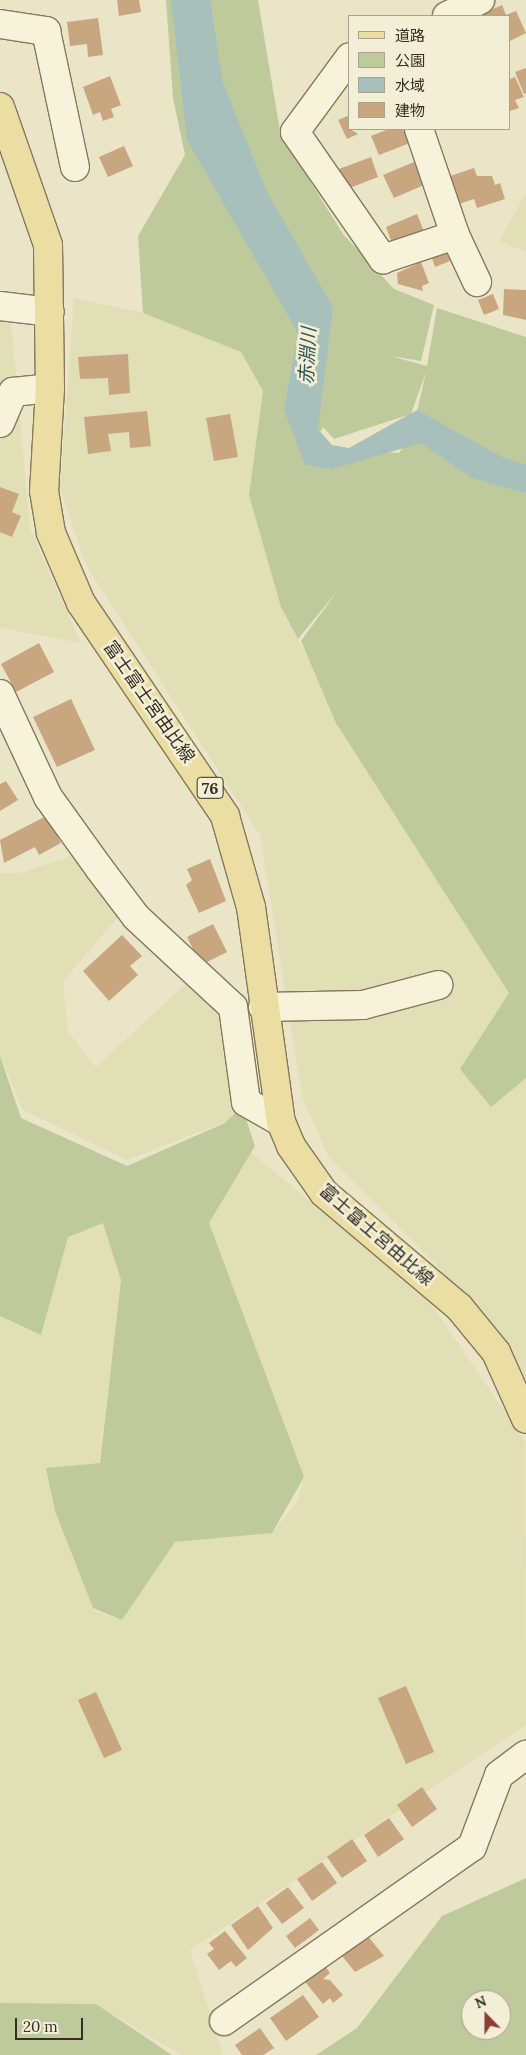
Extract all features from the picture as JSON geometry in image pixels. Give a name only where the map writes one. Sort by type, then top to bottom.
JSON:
[{"type":"main road","name":"富士富士宮由比線","points":[[0,107],[48,245],[50,388],[44,491],[51,533],[81,603],[225,816],[245,880],[281,1122],[291,1146],[324,1193],[458,1307],[496,1352],[526,1419]]},
{"type":"street","points":[[449,15],[480,0]]},
{"type":"street","points":[[0,24],[46,31],[75,167]]},
{"type":"street","points":[[348,60],[295,132],[383,259],[455,235]]},
{"type":"street","points":[[419,130],[455,235],[477,282]]},
{"type":"street","points":[[0,306],[50,312]]},
{"type":"street","points":[[0,424],[13,392],[50,388]]},
{"type":"street","points":[[0,694],[48,797],[99,868],[136,917],[233,1007],[246,1102],[281,1122]]},
{"type":"street","points":[[263,1007],[363,1005],[438,985]]},
{"type":"street","points":[[224,2021],[472,1847],[499,1775],[526,1755]]},
{"type":"green space","points":[[166,0],[258,0],[280,131],[295,157],[343,234],[394,289],[434,305],[421,361],[390,356],[427,366],[437,308],[526,337],[526,1078],[491,1107],[460,1069],[509,993],[336,723],[301,641],[338,590],[298,639],[281,607],[249,495],[263,391],[241,352],[143,313],[138,236],[185,155],[173,98]],"holes":[[[426,372],[412,434],[399,453],[313,447],[323,427],[334,439],[411,414]]]},
{"type":"green space","points":[[526,193],[526,252],[499,241]]},
{"type":"green space","points":[[74,298],[143,313],[241,352],[263,391],[251,482],[281,607],[372,779],[459,880],[513,1001],[491,1107],[526,1078],[526,1379],[440,1269],[327,1154],[302,1096],[260,835],[86,565],[60,488]]},
{"type":"green space","points":[[0,322],[11,323],[30,529],[81,643],[0,628]]},
{"type":"green space","points":[[75,855],[119,916],[63,981],[68,1032],[96,1067],[190,980],[219,1004],[242,1107],[230,1120],[127,1160],[23,1110],[0,1056],[0,873],[20,873]]},
{"type":"green space","points":[[0,1056],[21,1118],[127,1166],[225,1123],[242,1107],[255,1146],[209,1223],[304,1477],[272,1533],[175,1542],[122,1620],[93,1608],[55,1511],[46,1468],[100,1463],[121,1280],[103,1223],[68,1237],[41,1335],[0,1316]]},
{"type":"green space","points":[[250,1152],[426,1296],[525,1442],[526,1725],[190,1950],[223,2055],[181,2055],[95,2004],[0,2003],[0,1316],[41,1335],[55,1267],[71,1230],[104,1223],[121,1280],[99,1463],[47,1468],[55,1511],[94,1611],[123,1620],[168,1543],[272,1533],[297,1502],[304,1477],[201,1219]]},
{"type":"green space","points":[[526,1878],[526,2055],[316,2055],[357,2028],[442,1916]]},
{"type":"green space","points":[[0,2003],[96,2004],[172,2055],[0,2055]]},
{"type":"water","name":"赤淵川","points":[[171,0],[210,0],[223,83],[267,192],[333,307],[318,429],[332,445],[349,448],[417,410],[502,457],[526,465],[526,493],[472,478],[421,443],[332,469],[305,465],[284,410],[298,333],[187,140]]},
{"type":"building","points":[[117,0],[139,0],[141,12],[119,16]]},
{"type":"building","points":[[502,5],[506,15],[479,15]]},
{"type":"building","points":[[516,11],[526,33],[511,40],[511,15],[506,15]]},
{"type":"building","points":[[98,18],[103,55],[88,57],[87,44],[70,46],[67,22]]},
{"type":"building","points":[[526,68],[526,93],[524,94],[515,72]]},
{"type":"building","points":[[110,76],[121,105],[111,109],[114,117],[103,121],[100,112],[93,115],[83,87]]},
{"type":"building","points":[[515,77],[524,97],[515,100],[519,108],[511,111],[511,79]]},
{"type":"building","points":[[348,116],[348,130],[358,134],[347,139],[338,120]]},
{"type":"building","points":[[386,130],[405,130],[410,143],[379,155],[371,136]]},
{"type":"building","points":[[124,146],[133,166],[108,177],[99,157]]},
{"type":"building","points":[[371,157],[378,177],[347,189],[339,169]]},
{"type":"building","points":[[414,162],[424,185],[394,198],[383,175]]},
{"type":"building","points":[[474,168],[477,176],[492,176],[495,185],[500,183],[505,199],[477,208],[474,199],[456,205],[447,177]]},
{"type":"building","points":[[417,214],[425,234],[393,246],[386,227]]},
{"type":"building","points":[[446,252],[450,261],[435,267],[432,258]]},
{"type":"building","points":[[421,262],[429,283],[422,286],[423,291],[398,284],[397,273]]},
{"type":"building","points":[[504,289],[526,290],[526,320],[503,315]]},
{"type":"building","points":[[493,294],[499,309],[484,315],[478,300]]},
{"type":"building","points":[[128,354],[130,393],[109,395],[108,378],[80,379],[78,357]]},
{"type":"building","points":[[147,411],[151,446],[130,448],[129,432],[108,434],[111,451],[88,454],[84,417]]},
{"type":"building","points":[[230,414],[238,457],[214,461],[206,418]]},
{"type":"building","points":[[0,487],[19,494],[12,512],[21,516],[12,537],[0,532]]},
{"type":"building","points":[[39,643],[54,672],[16,692],[1,664]]},
{"type":"building","points":[[71,699],[95,750],[57,767],[33,717]]},
{"type":"building","points":[[6,781],[18,800],[0,811],[0,784]]},
{"type":"building","points":[[46,816],[61,843],[39,855],[35,847],[4,863],[0,840]]},
{"type":"building","points":[[210,859],[226,901],[199,913],[186,885],[192,880],[187,869]]},
{"type":"building","points":[[213,924],[227,952],[201,965],[187,937]]},
{"type":"building","points":[[122,935],[142,956],[130,966],[138,975],[109,1001],[83,971]]},
{"type":"building","points":[[406,1686],[434,1752],[406,1764],[378,1698]]},
{"type":"building","points":[[96,1692],[122,1750],[104,1758],[78,1700]]},
{"type":"building","points":[[422,1787],[437,1809],[412,1827],[397,1805]]},
{"type":"building","points":[[389,1818],[404,1839],[378,1857],[364,1835]]},
{"type":"building","points":[[352,1839],[367,1861],[342,1878],[327,1857]]},
{"type":"building","points":[[322,1862],[337,1883],[312,1901],[297,1879]]},
{"type":"building","points":[[288,1887],[304,1908],[282,1924],[266,1903]]},
{"type":"building","points":[[258,1906],[273,1928],[248,1950],[231,1925]]},
{"type":"building","points":[[310,1918],[319,1930],[295,1948],[286,1936]]},
{"type":"building","points":[[225,1931],[247,1958],[236,1967],[231,1961],[219,1970],[207,1954],[214,1949],[209,1943]]},
{"type":"building","points":[[367,1935],[384,1956],[355,1972],[338,1951]]},
{"type":"building","points":[[322,1962],[330,1973],[323,1979],[330,1980],[343,1995],[333,2003],[330,1998],[323,2004],[302,1978]]},
{"type":"building","points":[[303,1995],[319,2017],[286,2041],[270,2018]]},
{"type":"building","points":[[260,2028],[274,2048],[263,2055],[242,2055],[235,2045]]}]
